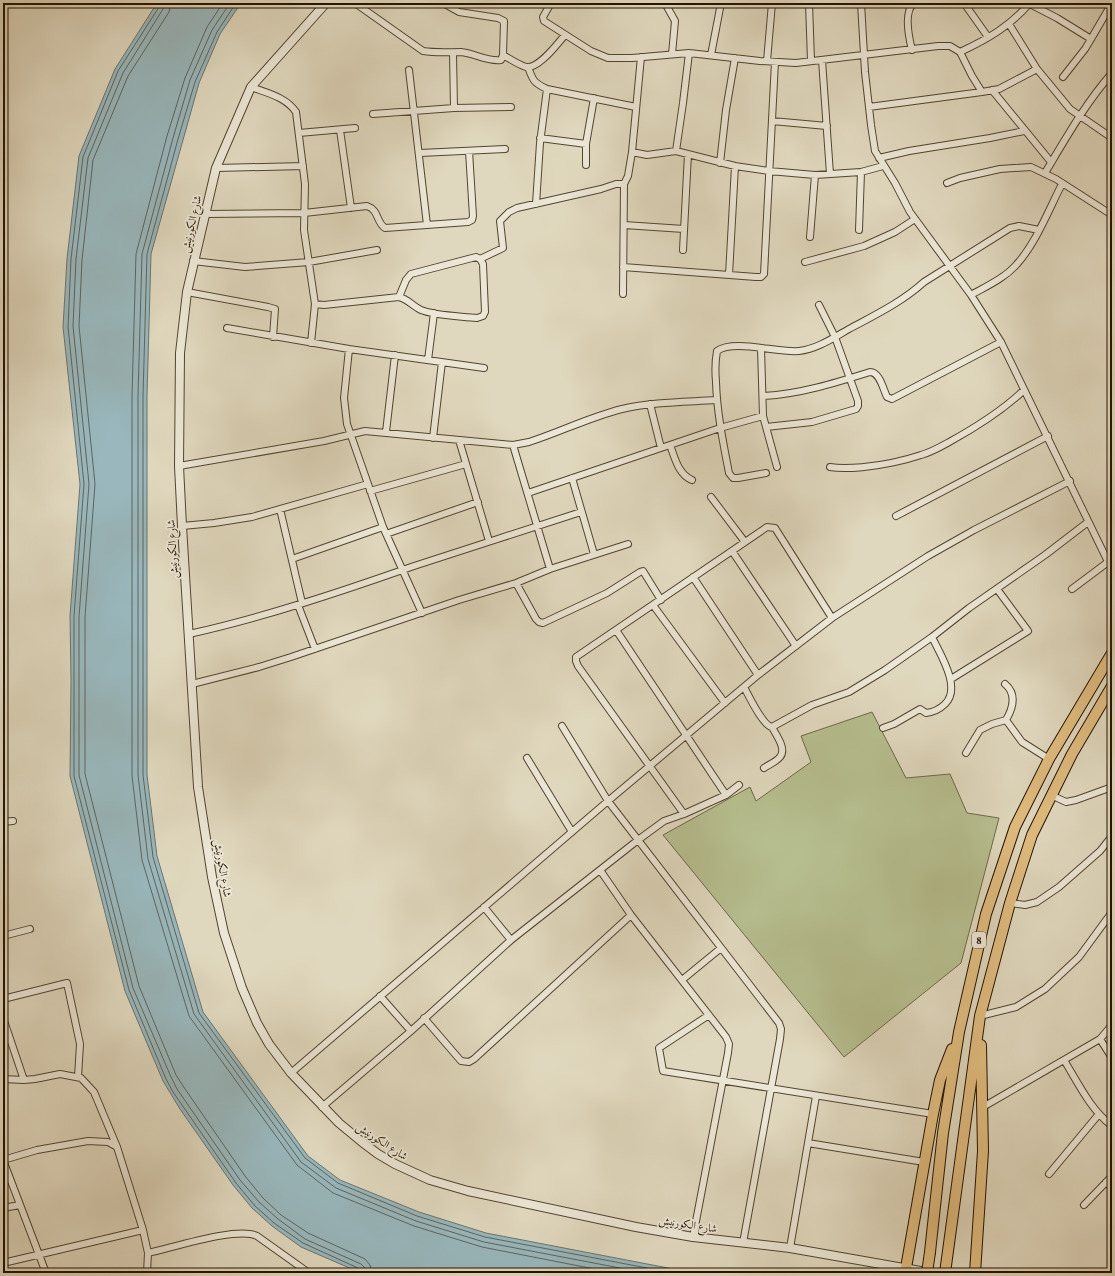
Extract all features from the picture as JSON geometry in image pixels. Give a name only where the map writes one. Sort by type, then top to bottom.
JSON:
[{"type":"highway","name":"8","points":[[927,1273],[943,1133],[959,1032],[986,914],[1015,827],[1034,787],[1049,758],[1112,654]]},
{"type":"highway","name":"8","points":[[945,1273],[980,1016],[1010,903],[1032,835],[1072,754],[1112,686]]},
{"type":"highway","points":[[1034,787],[1035,791],[1040,796],[1051,796]]},
{"type":"highway","points":[[1015,827],[1021,823],[1028,825],[1032,831],[1032,835]]},
{"type":"highway","points":[[975,1273],[984,1150],[980,1016]]},
{"type":"highway","points":[[906,1268],[940,1080],[959,1032]]},
{"type":"street","name":"شارع الكورنيش","points":[[326,3],[251,87],[216,168],[204,214],[187,292],[180,353],[179,466],[198,787],[212,877],[224,933],[242,988],[257,1023],[269,1044],[291,1073],[322,1107],[346,1130],[378,1154],[395,1164],[430,1180],[468,1191],[524,1204],[693,1237],[790,1248],[932,1273]]},
{"type":"street","points":[[355,3],[423,51],[434,53],[462,52],[495,61],[501,60],[503,55],[504,21],[498,18],[459,12],[443,3]]},
{"type":"street","points":[[551,3],[544,20],[591,52],[608,58],[689,53],[796,63],[938,46],[950,46],[960,52],[982,92]]},
{"type":"street","points":[[665,3],[675,21],[672,54]]},
{"type":"street","points":[[711,55],[721,3]]},
{"type":"street","points":[[767,61],[772,3]]},
{"type":"street","points":[[809,3],[811,61]]},
{"type":"street","points":[[861,3],[864,55],[875,152],[883,166],[896,183],[910,212],[950,265],[1001,342],[1112,570]]},
{"type":"street","points":[[912,50],[908,14],[911,5],[914,3]]},
{"type":"street","points":[[964,3],[988,37]]},
{"type":"street","points":[[960,52],[1009,24],[1029,3],[1091,39]]},
{"type":"street","points":[[1063,78],[1091,39],[1112,3]]},
{"type":"street","points":[[1009,24],[1037,69],[1070,109],[1112,138]]},
{"type":"street","points":[[503,55],[528,67],[532,67],[540,62],[565,35]]},
{"type":"street","points":[[453,53],[454,108]]},
{"type":"street","points":[[676,151],[689,53]]},
{"type":"street","points":[[623,294],[624,184],[628,176],[632,152],[641,57]]},
{"type":"street","points":[[720,163],[726,110],[735,58]]},
{"type":"street","points":[[822,60],[830,174]]},
{"type":"street","points":[[623,267],[761,278],[764,274],[775,62]]},
{"type":"street","points":[[528,67],[535,84],[547,89],[636,107]]},
{"type":"street","points":[[869,107],[999,89],[1037,69]]},
{"type":"street","points":[[409,70],[420,153],[427,225]]},
{"type":"street","points":[[1045,173],[1079,115],[1112,73]]},
{"type":"street","points":[[251,87],[284,100],[292,106],[296,112],[305,184],[304,230],[315,304],[311,343]]},
{"type":"street","points":[[536,204],[540,138],[547,89]]},
{"type":"street","points":[[992,90],[1024,131],[1051,162]]},
{"type":"street","points":[[586,165],[586,144],[594,98]]},
{"type":"street","points":[[373,114],[454,108],[511,107]]},
{"type":"street","points":[[772,121],[827,126]]},
{"type":"street","points":[[299,133],[355,128]]},
{"type":"street","points":[[340,130],[351,208]]},
{"type":"street","points":[[878,158],[908,151],[1024,131]]},
{"type":"street","points":[[540,138],[586,144]]},
{"type":"street","points":[[420,153],[505,149]]},
{"type":"street","points":[[204,214],[304,213],[367,206],[375,210],[382,226],[385,228],[468,222],[472,220],[473,216],[469,151]]},
{"type":"street","points":[[632,152],[647,154],[676,151],[735,166],[815,175],[862,172],[883,166]]},
{"type":"street","points":[[683,250],[688,154]]},
{"type":"street","points":[[216,168],[303,166]]},
{"type":"street","points":[[729,275],[735,166]]},
{"type":"street","points":[[947,183],[960,178],[1000,169],[1032,167],[1045,173],[1112,215]]},
{"type":"street","points":[[858,230],[862,172]]},
{"type":"street","points":[[810,237],[815,175]]},
{"type":"street","points":[[399,297],[406,280],[411,274],[476,257],[480,259],[503,248],[500,221],[509,212],[517,208],[594,191],[616,184],[624,184]]},
{"type":"street","points":[[971,295],[994,282],[1017,265],[1039,230],[1062,184]]},
{"type":"street","points":[[805,262],[864,246],[895,232],[915,219]]},
{"type":"street","points":[[624,225],[684,229]]},
{"type":"street","points":[[766,473],[733,478],[729,472],[716,400],[715,360],[717,351],[723,347],[799,350],[812,348],[894,304],[912,293],[924,282],[1010,228],[1019,226],[1039,230]]},
{"type":"street","points":[[193,262],[244,267],[309,262],[377,250]]},
{"type":"street","points":[[315,304],[324,305],[399,297],[406,299],[420,310],[477,318],[483,316],[485,312],[483,264],[480,259]]},
{"type":"street","points":[[187,292],[275,309],[274,337]]},
{"type":"street","points":[[766,427],[812,422],[856,409],[858,406],[858,401],[835,336],[819,305]]},
{"type":"street","points":[[428,360],[434,313]]},
{"type":"street","points":[[227,328],[349,349],[484,368]]},
{"type":"street","points":[[764,396],[815,389],[873,372],[877,375],[887,397],[892,399],[1001,342]]},
{"type":"street","points":[[761,348],[764,416],[777,466]]},
{"type":"street","points":[[349,349],[344,411],[350,434],[386,534],[422,613]]},
{"type":"street","points":[[386,432],[395,355]]},
{"type":"street","points":[[433,438],[442,362]]},
{"type":"street","points":[[830,467],[839,469],[875,466],[921,455],[938,448],[992,416],[1008,405],[1024,390]]},
{"type":"street","points":[[179,466],[324,441],[365,431],[513,445],[529,442],[621,410],[650,404],[716,400]]},
{"type":"street","points":[[650,404],[661,448]]},
{"type":"street","points":[[528,493],[720,428],[764,416]]},
{"type":"street","points":[[896,516],[1048,436]]},
{"type":"street","points":[[459,440],[489,541]]},
{"type":"street","points":[[513,445],[550,569]]},
{"type":"street","points":[[670,445],[680,470],[687,478],[692,480]]},
{"type":"street","points":[[370,491],[466,464]]},
{"type":"street","points":[[572,478],[594,554]]},
{"type":"street","points":[[291,1073],[608,801],[758,675],[832,618],[928,556],[974,530],[1070,481]]},
{"type":"street","points":[[182,526],[235,520],[368,484]]},
{"type":"street","points":[[711,497],[745,542]]},
{"type":"street","points":[[386,534],[478,502]]},
{"type":"street","points":[[280,509],[292,559],[300,604],[316,649]]},
{"type":"street","points":[[188,634],[222,627],[300,604],[581,512]]},
{"type":"street","points":[[772,727],[812,705],[849,692],[885,670],[932,637],[969,608],[1045,555],[1088,522]]},
{"type":"street","points":[[292,559],[383,526]]},
{"type":"street","points":[[684,814],[576,661],[576,657],[767,527],[775,528],[832,618]]},
{"type":"street","points":[[192,684],[259,667],[316,649],[459,600],[516,583],[550,569],[594,554],[628,544]]},
{"type":"street","points":[[732,550],[796,646]]},
{"type":"street","points":[[1072,589],[1108,562]]},
{"type":"street","points":[[516,583],[539,622],[543,622],[600,596],[644,571],[661,600]]},
{"type":"street","points":[[693,577],[758,675]]},
{"type":"street","points":[[951,679],[1028,631],[997,589]]},
{"type":"street","points":[[653,605],[725,703]]},
{"type":"street","points":[[616,630],[726,795]]},
{"type":"street","points":[[883,728],[898,722],[920,709],[926,713],[933,712],[948,702],[952,692],[951,679],[932,637]]},
{"type":"street","points":[[966,752],[980,730],[992,724],[1006,720],[1009,714],[1013,693],[1005,684]]},
{"type":"street","points":[[744,687],[764,722],[769,727],[772,727],[782,746],[782,753],[780,757],[764,768]]},
{"type":"street","points":[[1006,720],[1022,742],[1049,758]]},
{"type":"street","points":[[562,726],[608,801],[779,1023],[781,1029],[743,1243]]},
{"type":"street","points":[[527,758],[572,832]]},
{"type":"street","points":[[322,1107],[411,1031],[511,940],[638,840],[664,821],[684,814],[726,795],[739,785]]},
{"type":"street","points":[[1051,796],[1066,802],[1112,787]]},
{"type":"street","points":[[3,822],[13,821]]},
{"type":"street","points":[[1010,903],[1025,905],[1037,902],[1059,887],[1100,851],[1112,836]]},
{"type":"street","points":[[600,870],[631,914],[726,1037],[729,1044],[693,1237]]},
{"type":"street","points":[[484,907],[511,940]]},
{"type":"street","points":[[980,1016],[1016,1007],[1045,989],[1079,957],[1112,912]]},
{"type":"street","points":[[424,1018],[460,1061],[469,1062],[631,914]]},
{"type":"street","points":[[3,936],[30,929]]},
{"type":"street","points":[[682,980],[721,948]]},
{"type":"street","points":[[3,999],[67,983],[80,1044],[78,1077]]},
{"type":"street","points":[[380,996],[411,1031]]},
{"type":"street","points":[[709,1015],[659,1048],[663,1071],[933,1114]]},
{"type":"street","points":[[3,1018],[24,1080]]},
{"type":"street","points":[[983,1107],[1100,1039],[1112,1025]]},
{"type":"street","points":[[1100,1039],[1112,1058]]},
{"type":"street","points":[[1064,1060],[1087,1098],[1099,1114],[1112,1126]]},
{"type":"street","points":[[3,1079],[24,1080],[60,1074],[81,1078],[94,1092],[117,1147],[143,1230],[148,1253],[147,1273]]},
{"type":"street","points":[[790,1248],[816,1096]]},
{"type":"street","points":[[1049,1174],[1099,1114]]},
{"type":"street","points":[[46,1273],[5,1170],[3,1160],[37,1150],[88,1141],[108,1142],[117,1147]]},
{"type":"street","points":[[808,1143],[924,1162]]},
{"type":"street","points":[[1084,1205],[1112,1176]]},
{"type":"street","points":[[1106,1182],[1112,1188]]},
{"type":"street","points":[[3,1208],[20,1205]]},
{"type":"street","points":[[3,1263],[143,1230]]},
{"type":"street","points":[[148,1253],[232,1233],[249,1234],[257,1236],[309,1273]]},
{"type":"green space","points":[[872,712],[906,778],[950,774],[967,813],[999,818],[961,963],[844,1057],[663,835],[750,787],[756,801],[811,762],[801,736]]},
{"type":"water","points":[[157,3],[241,3],[220,34],[199,83],[151,254],[147,396],[147,775],[157,856],[203,1012],[308,1156],[340,1180],[419,1212],[486,1233],[694,1273],[361,1273],[301,1247],[272,1226],[252,1208],[233,1185],[180,1109],[163,1081],[125,991],[70,776],[70,616],[80,484],[63,327],[67,259],[79,156],[115,69]]}]
